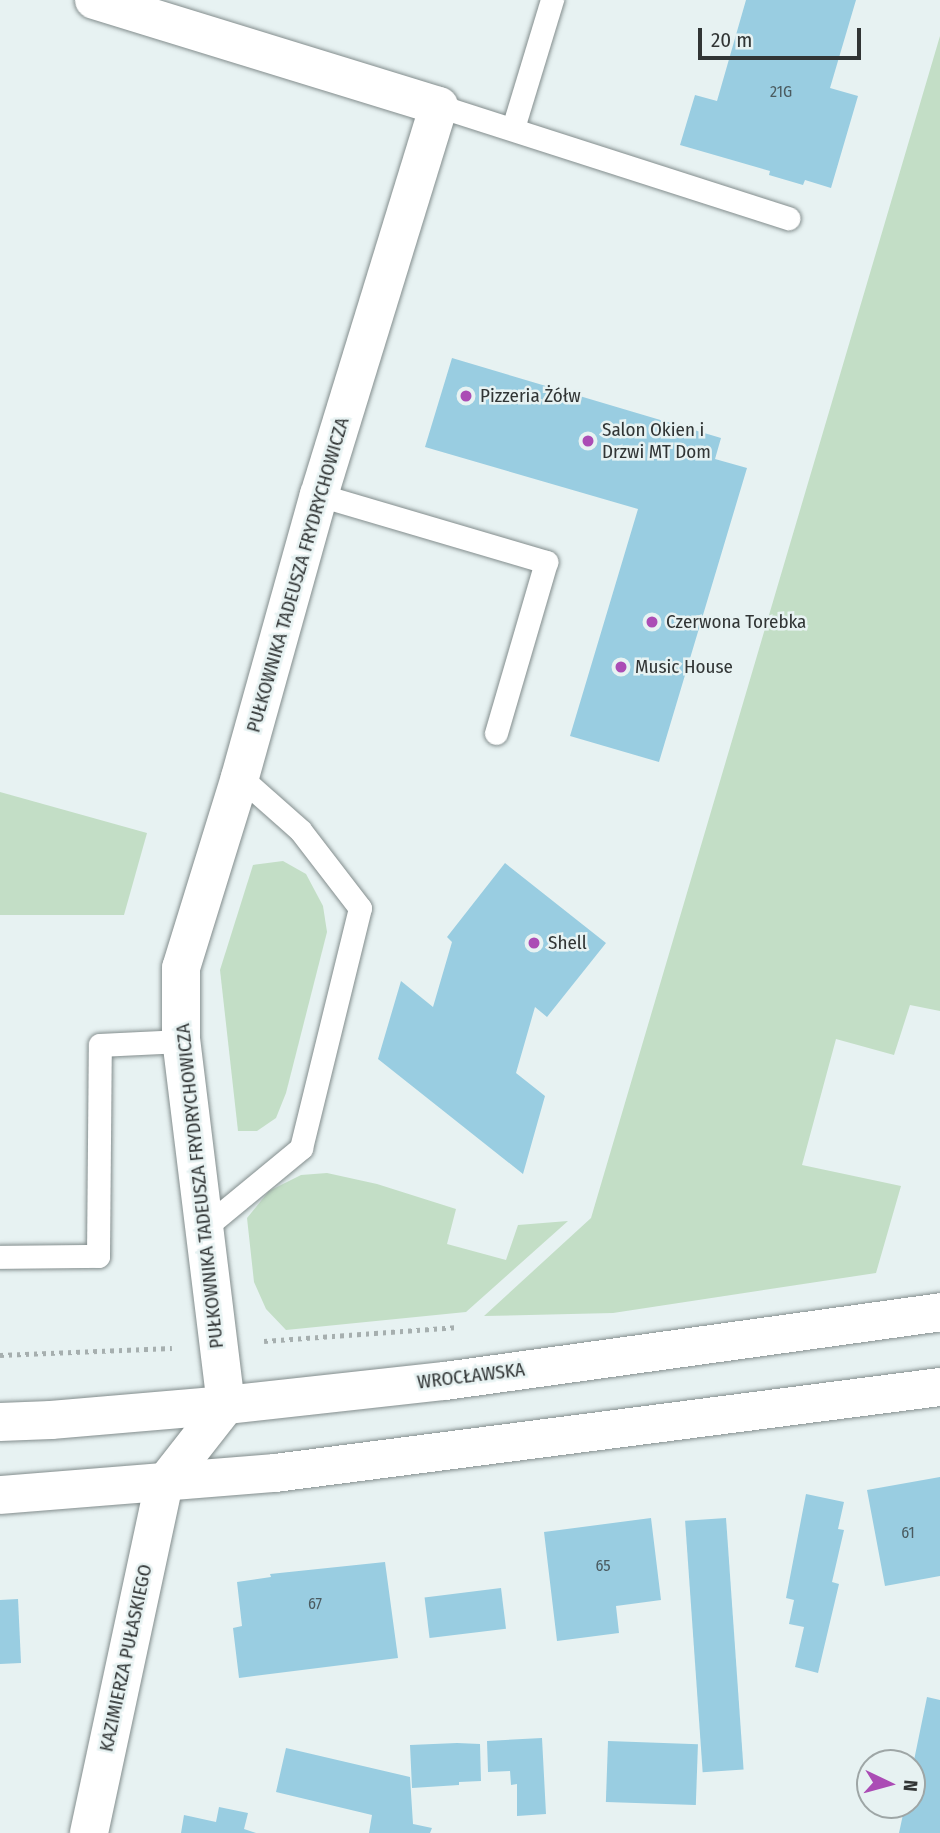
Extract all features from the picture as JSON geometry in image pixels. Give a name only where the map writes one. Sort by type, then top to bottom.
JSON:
[{"type":"street","points":[[94,0],[439,106]]},
{"type":"street","name":"PUŁKOWNIKA TADEUSZA FRYDRYCHOWICZA","points":[[226,1405],[181,1041],[181,968],[240,777],[319,495],[439,106]]},
{"type":"street","name":"WROCŁAWSKA","points":[[0,1422],[226,1405],[445,1381],[940,1312]]},
{"type":"street","points":[[0,1495],[164,1484],[551,1439],[940,1387]]},
{"type":"street","points":[[164,1484],[226,1405]]},
{"type":"street","name":"KAZIMIERZA PUŁASKIEGO","points":[[89,1833],[164,1484]]},
{"type":"lane","points":[[513,128],[552,0]]},
{"type":"lane","points":[[439,106],[788,218]]},
{"type":"lane","points":[[319,495],[546,562],[496,733]]},
{"type":"lane","points":[[204,1228],[301,1148],[360,908],[300,830],[240,777]]},
{"type":"lane","points":[[0,1257],[98,1256],[100,1045],[181,1041]]},
{"type":"green space","points":[[940,36],[940,1011],[910,1005],[894,1055],[836,1039],[802,1165],[901,1186],[876,1273],[613,1313],[484,1316],[591,1218]]},
{"type":"green space","points":[[0,792],[147,833],[124,915],[0,915]]},
{"type":"green space","points":[[283,861],[306,874],[323,906],[327,932],[286,1093],[276,1118],[257,1131],[238,1131],[220,970],[253,865]]},
{"type":"green space","points":[[327,1173],[377,1184],[456,1209],[447,1244],[506,1260],[518,1225],[568,1221],[466,1312],[286,1330],[266,1309],[254,1282],[247,1218],[269,1191],[301,1175]]},
{"type":"building","points":[[746,0],[856,0],[830,88],[858,96],[831,188],[805,180],[803,185],[769,175],[770,171],[680,145],[695,95],[717,101]]},
{"type":"building","name":"Czerwona Torebka","points":[[452,358],[721,438],[715,459],[747,468],[659,762],[570,736],[638,509],[425,447]]},
{"type":"building","points":[[505,863],[606,943],[547,1017],[535,1007],[516,1073],[545,1096],[523,1174],[378,1059],[401,981],[433,1007],[452,942],[447,937]]},
{"type":"building","points":[[940,1477],[940,1576],[885,1586],[867,1490]]},
{"type":"building","points":[[806,1494],[844,1502],[838,1529],[844,1530],[832,1582],[839,1584],[818,1673],[795,1667],[804,1627],[789,1624],[794,1600],[786,1598]]},
{"type":"building","points":[[651,1518],[661,1600],[616,1606],[619,1633],[557,1641],[544,1532]]},
{"type":"building","points":[[726,1518],[744,1769],[703,1772],[685,1521]]},
{"type":"building","points":[[385,1562],[398,1658],[239,1678],[233,1628],[242,1626],[237,1582],[271,1577],[270,1574]]},
{"type":"building","points":[[501,1588],[506,1629],[430,1638],[425,1597]]},
{"type":"building","points":[[18,1599],[21,1663],[0,1664],[0,1600]]},
{"type":"building","points":[[927,1697],[940,1700],[940,1833],[899,1833],[902,1819],[926,1819],[926,1749],[916,1749]]},
{"type":"building","points":[[542,1738],[546,1814],[517,1816],[517,1784],[511,1785],[510,1771],[488,1772],[487,1741]]},
{"type":"building","points":[[608,1741],[698,1744],[696,1805],[606,1802]]},
{"type":"building","points":[[480,1744],[481,1781],[412,1788],[410,1745]]},
{"type":"building","points":[[286,1748],[410,1777],[413,1824],[432,1828],[430,1833],[369,1833],[372,1815],[276,1792]]},
{"type":"building","points":[[219,1807],[248,1813],[244,1829],[256,1833],[181,1833],[184,1815],[216,1822]]},
{"type":"place","name":"Pizzeria Żółw","points":[[466,396]]},
{"type":"place","name":"Salon Okien i Drzwi MT Dom","points":[[588,441]]},
{"type":"place","name":"Czerwona Torebka","points":[[652,622]]},
{"type":"place","name":"Music House","points":[[621,667]]},
{"type":"place","name":"Shell","points":[[534,943]]}]
